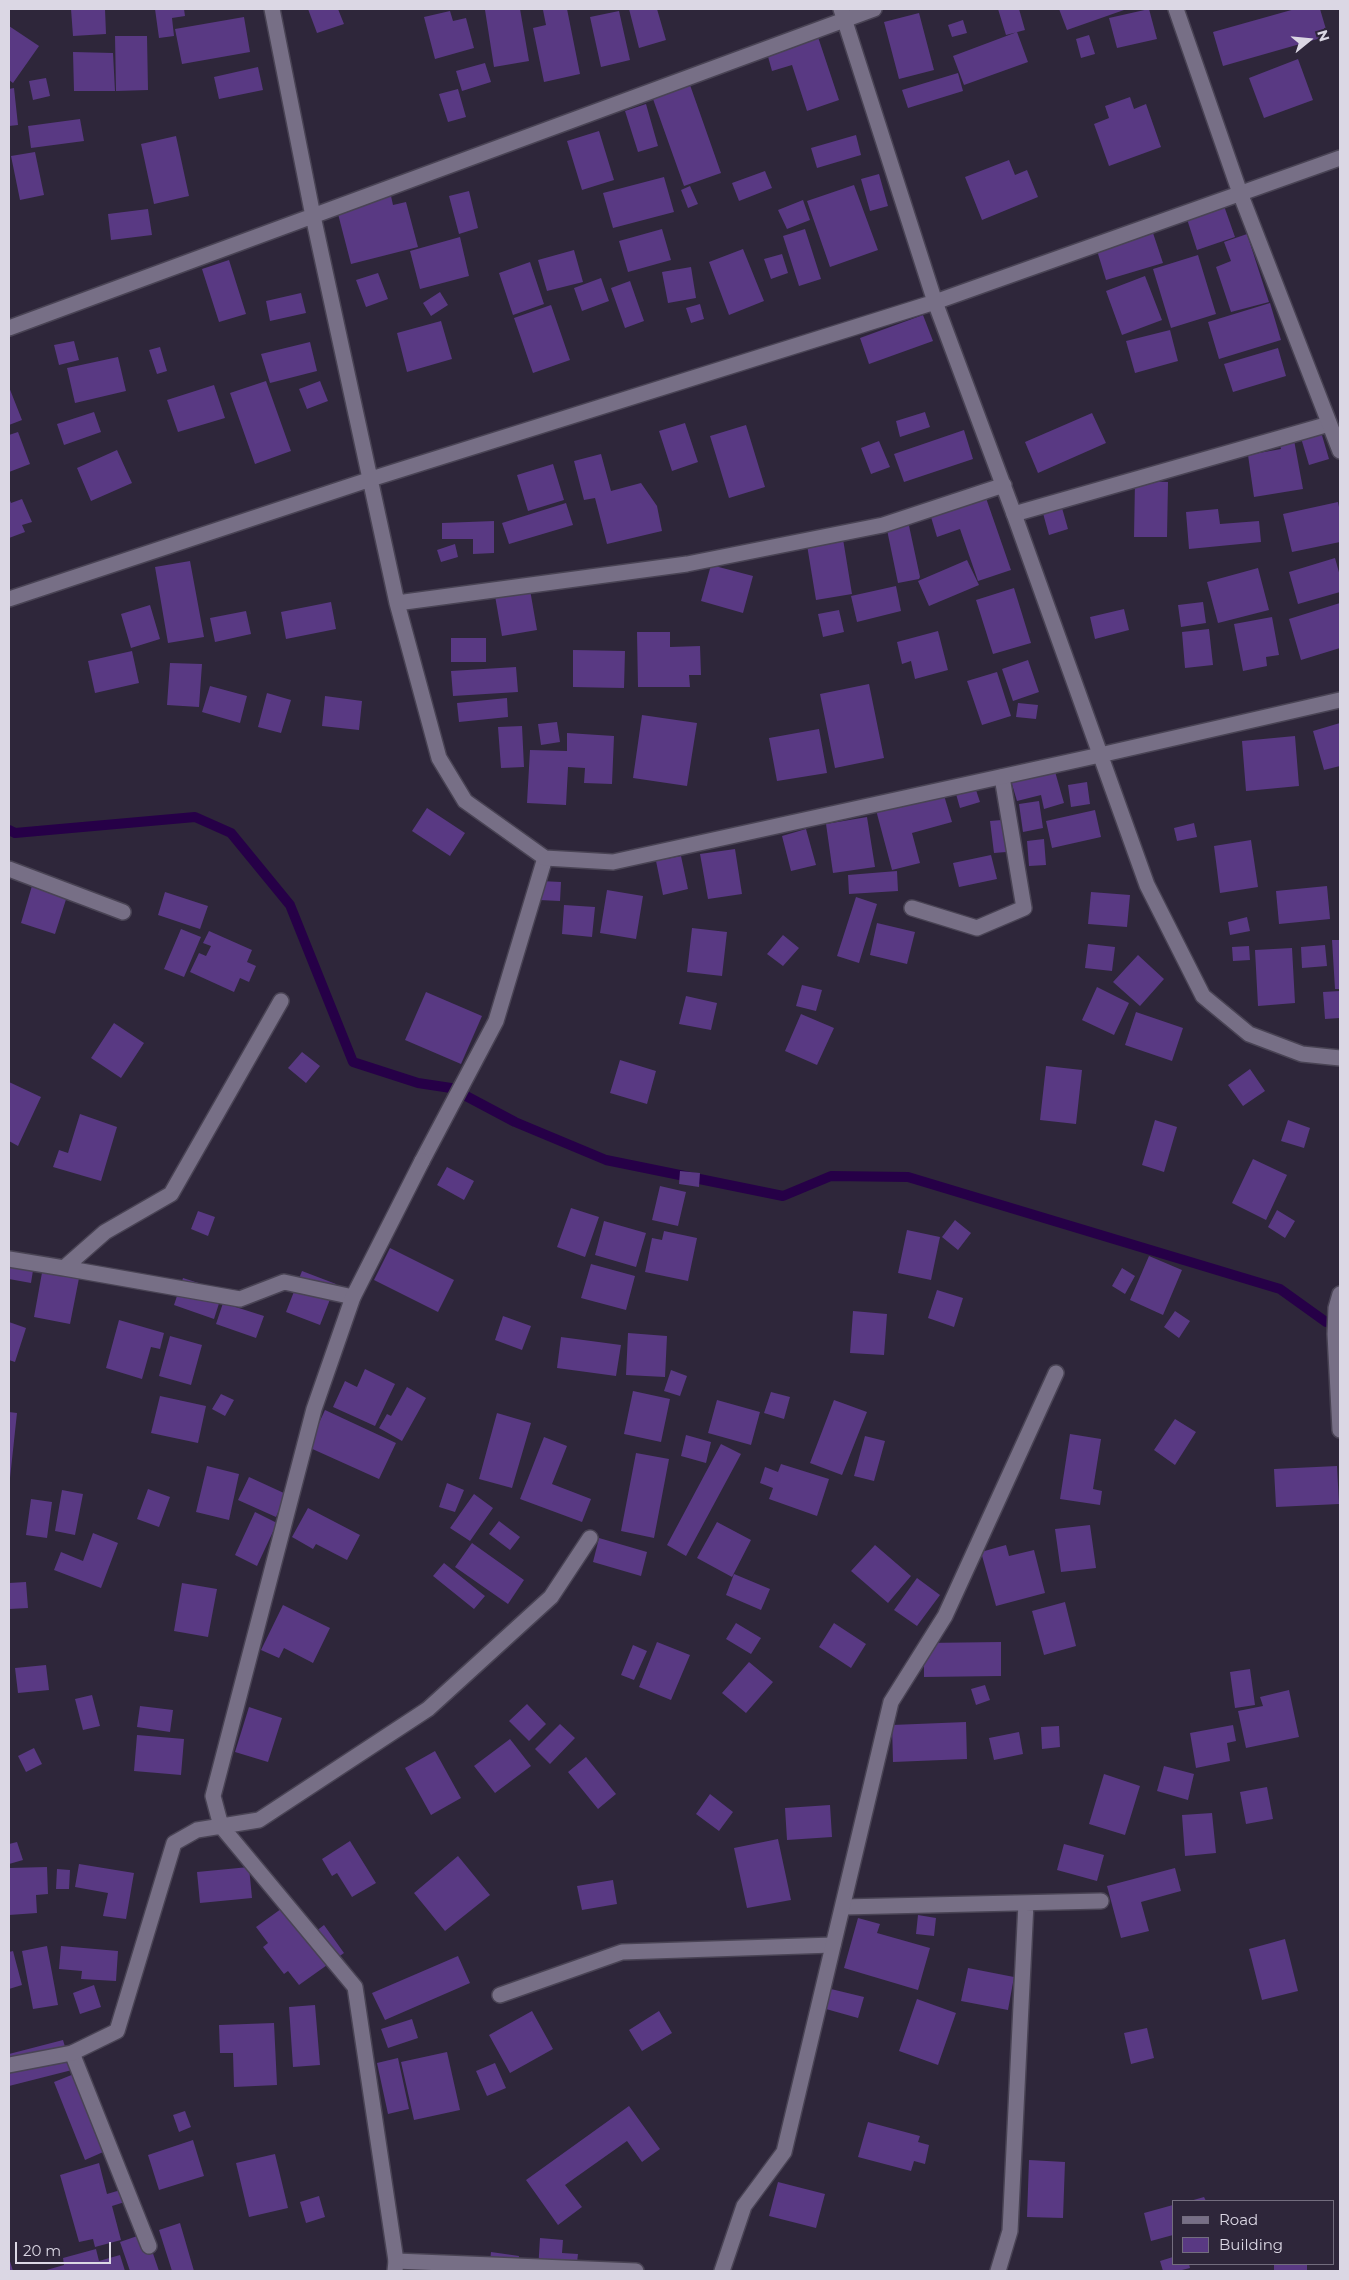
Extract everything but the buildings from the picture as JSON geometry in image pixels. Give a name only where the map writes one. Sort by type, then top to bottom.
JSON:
[{"type":"street","points":[[272,9],[313,216],[397,603],[439,758],[465,801],[545,858],[613,862],[1002,777],[1340,700]]},
{"type":"street","points":[[9,328],[313,216],[843,14],[874,9]]},
{"type":"street","points":[[1176,9],[1240,193],[1335,422],[1340,451]]},
{"type":"street","points":[[843,14],[935,302],[1004,485],[1147,885],[1204,996],[1249,1034],[1302,1054],[1340,1058]]},
{"type":"street","points":[[9,599],[371,479],[935,302],[1340,158]]},
{"type":"street","points":[[1014,514],[1335,422]]},
{"type":"street","points":[[397,603],[707,560],[883,525],[1004,485]]},
{"type":"street","points":[[912,908],[977,928],[1024,908],[1002,777]]},
{"type":"street","points":[[545,858],[496,1021],[353,1297],[314,1408],[214,1796],[221,1826],[355,1987],[395,2266],[636,2271]]},
{"type":"street","points":[[9,869],[123,912]]},
{"type":"street","points":[[64,1268],[105,1232],[171,1194],[280,1001]]},
{"type":"street","points":[[9,1259],[240,1299],[284,1282],[353,1297]]},
{"type":"street","points":[[1338,1301],[1335,1334],[1340,1430]]},
{"type":"street","points":[[722,2271],[744,2206],[784,2152],[891,1702],[945,1616],[1056,1373]]},
{"type":"street","points":[[9,2065],[72,2054],[117,2031],[174,1843],[197,1830],[259,1820],[428,1709],[551,1597],[590,1538]]},
{"type":"street","points":[[842,1907],[1101,1901]]},
{"type":"street","points":[[998,2271],[1010,2231],[1026,1902]]},
{"type":"street","points":[[500,1995],[622,1952],[833,1945]]},
{"type":"street","points":[[72,2054],[149,2246]]},
{"type":"waterway","points":[[9,830],[15,833],[195,817],[231,833],[290,905],[353,1062],[418,1083],[451,1088],[515,1122],[606,1160],[783,1196],[831,1176],[908,1177],[1280,1289],[1326,1322],[1339,1325]]}]
